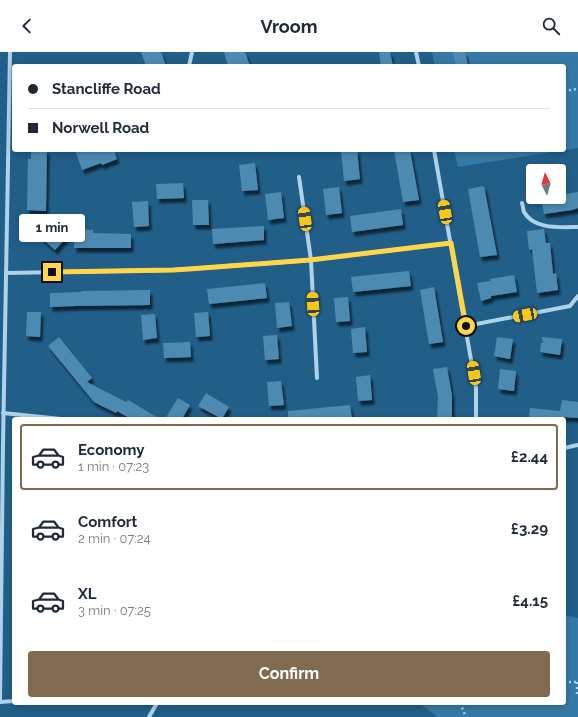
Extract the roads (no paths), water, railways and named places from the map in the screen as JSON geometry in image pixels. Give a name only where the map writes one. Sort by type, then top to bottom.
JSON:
[{"type":"street","points":[[10,52],[3,413],[0,701],[12,702]]},
{"type":"street","points":[[189,64],[192,52]]},
{"type":"street","points":[[416,52],[419,64]]},
{"type":"street","points":[[434,152],[476,388],[476,417]]},
{"type":"street","points":[[299,177],[310,260],[317,378]]},
{"type":"street","points":[[522,202],[524,212],[534,222],[552,227],[578,228]]},
{"type":"street","points":[[6,273],[173,270],[310,260],[451,243]]},
{"type":"street","points":[[0,244],[7,244]]},
{"type":"street","points":[[466,326],[570,306],[578,296]]},
{"type":"street","points":[[3,413],[42,417]]},
{"type":"street","points":[[566,448],[578,445]]},
{"type":"street","points":[[149,717],[156,705]]}]
